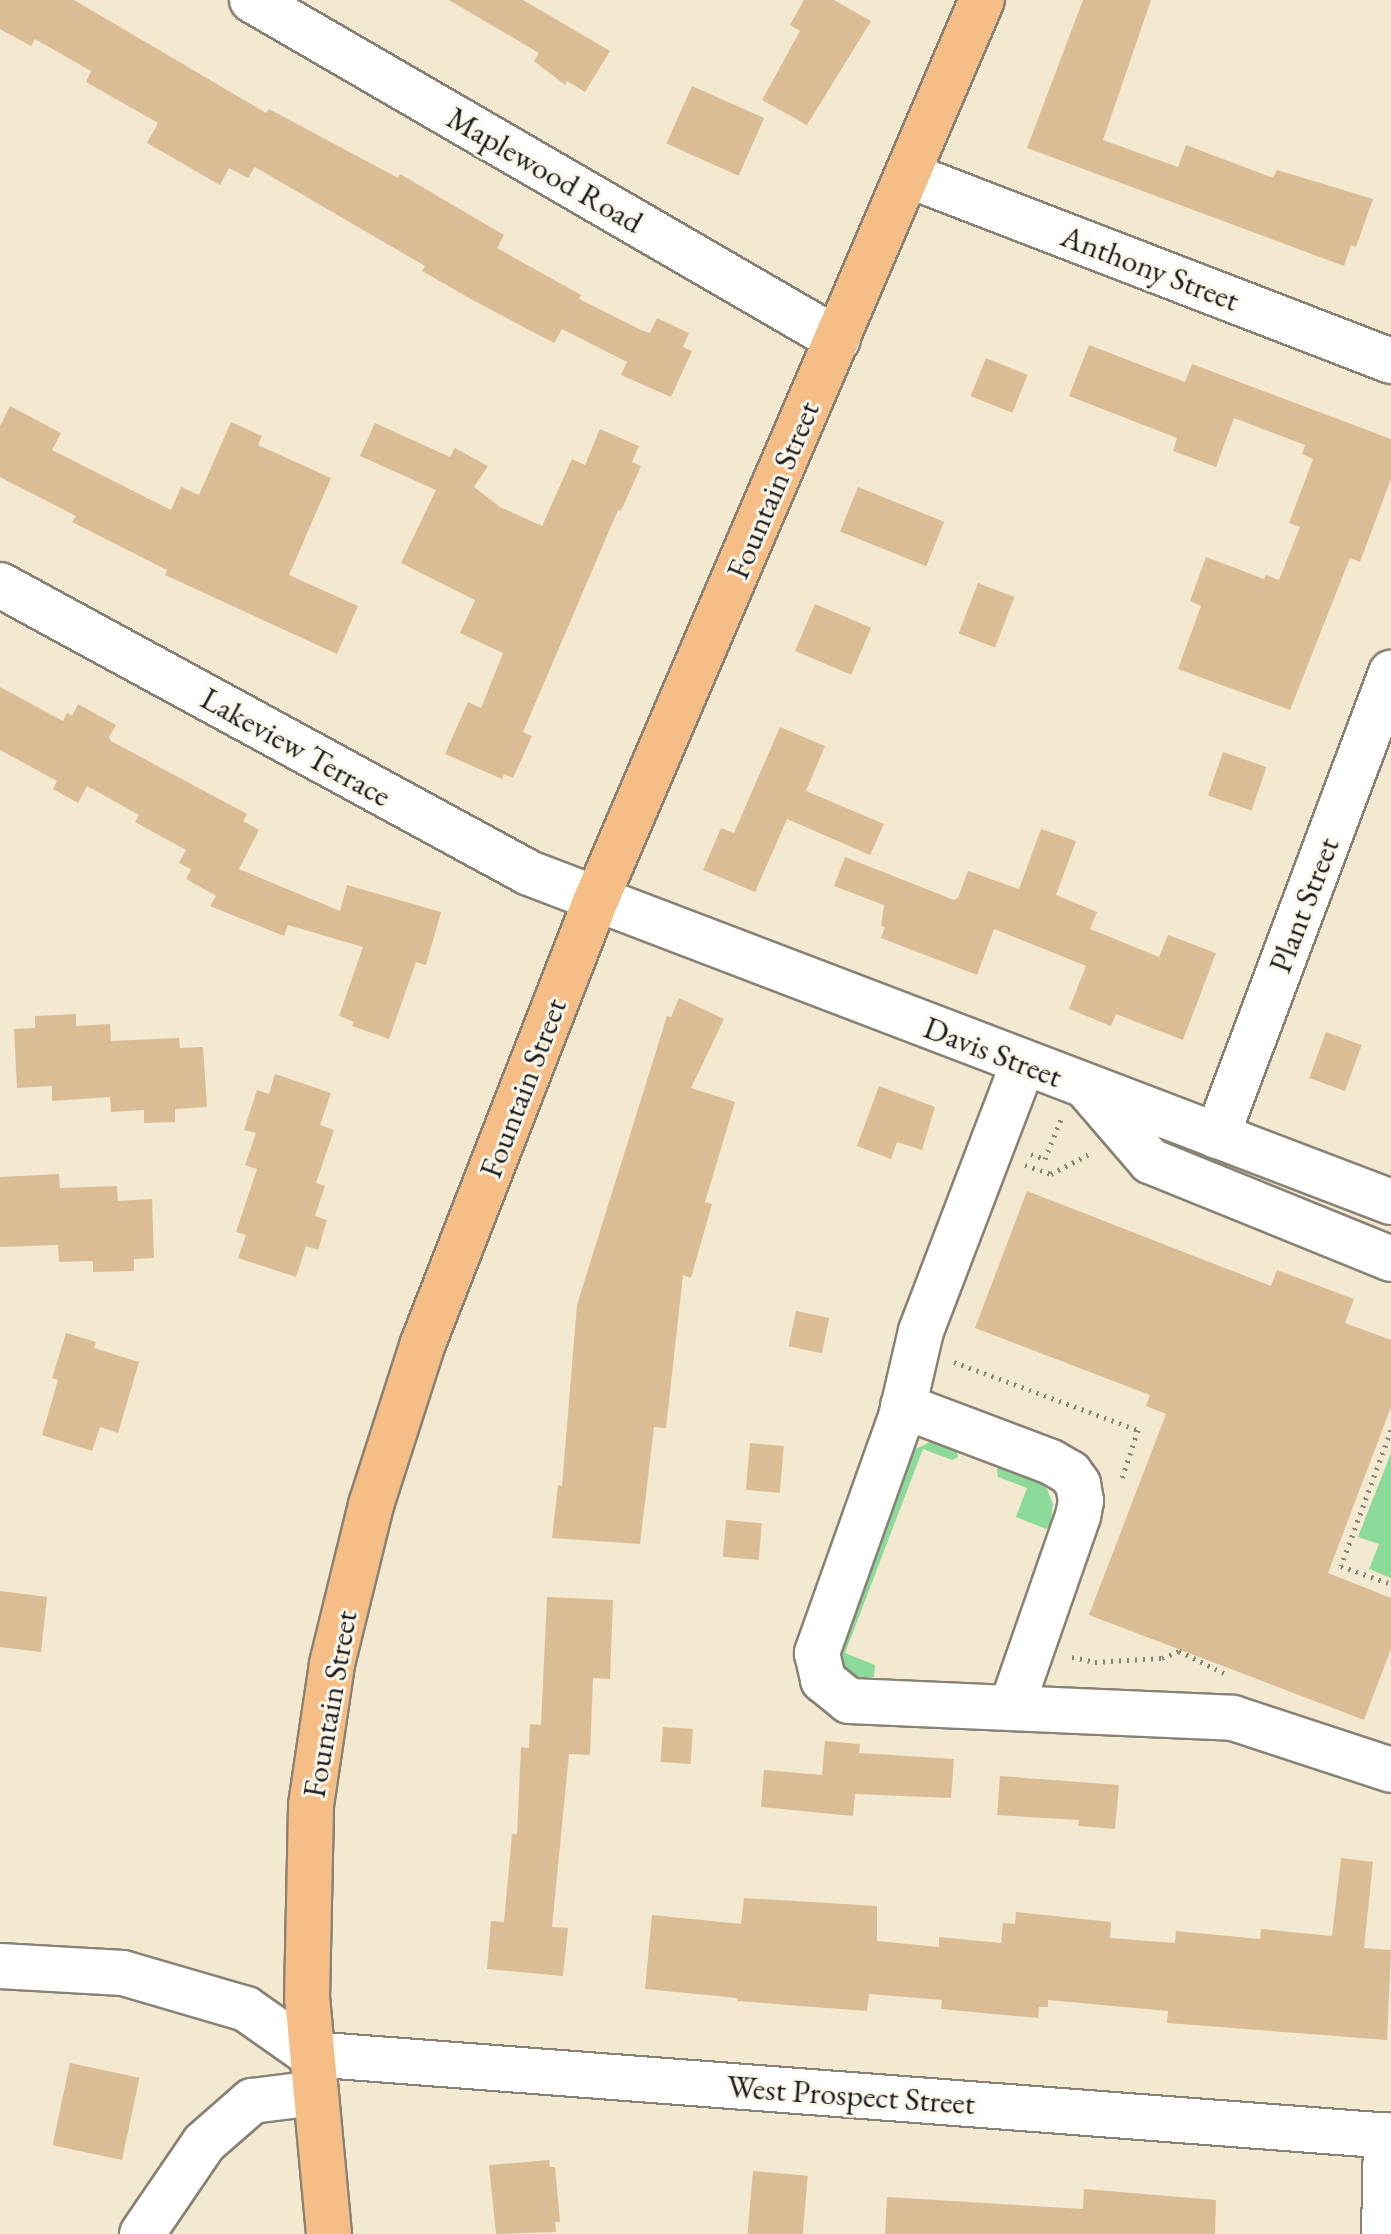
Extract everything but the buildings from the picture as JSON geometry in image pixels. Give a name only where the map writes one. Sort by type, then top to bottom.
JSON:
[{"type":"main road","name":"Fountain Street","points":[[329,2234],[307,1999],[311,1805],[332,1664],[364,1534],[422,1346],[596,900],[982,0]]},
{"type":"street","name":"Maplewood Road","points":[[252,0],[838,340]]},
{"type":"street","name":"Anthony Street","points":[[908,175],[1391,361]]},
{"type":"street","name":"Lakeview Terrace","points":[[0,585],[529,873],[596,900]]},
{"type":"street","name":"Plant Street","points":[[1217,1136],[1391,673]]},
{"type":"street","name":"Davis Street","points":[[596,900],[1391,1202]]},
{"type":"street","points":[[1023,1064],[921,1331],[903,1406],[817,1653],[823,1680],[849,1701],[1233,1718],[1391,1770]]},
{"type":"street","points":[[1088,1088],[1150,1161],[1391,1259]]},
{"type":"street","points":[[903,1406],[1051,1462],[1070,1473],[1078,1484],[1081,1501],[1078,1516],[1011,1708]]},
{"type":"street","points":[[0,1966],[123,1973],[246,2009],[313,2074]]},
{"type":"street","name":"West Prospect Street","points":[[142,2234],[204,2143],[252,2101],[313,2074],[1389,2136]]},
{"type":"street","points":[[1384,2234],[1389,2136]]},
{"type":"path","points":[[1020,1164],[1051,1174],[1100,1147]]},
{"type":"path","points":[[1391,1430],[1341,1566],[1391,1584]]},
{"type":"green space","points":[[930,1442],[956,1449],[958,1457],[952,1460],[923,1449],[845,1653],[875,1665],[874,1677],[857,1679],[845,1670],[837,1655],[912,1451]]},
{"type":"green space","points":[[1391,1453],[1391,1578],[1369,1569],[1379,1544],[1358,1537]]},
{"type":"green space","points":[[1004,1467],[1036,1479],[1047,1489],[1053,1504],[1050,1527],[1046,1529],[1016,1517],[1027,1488],[998,1477],[997,1469]]}]
